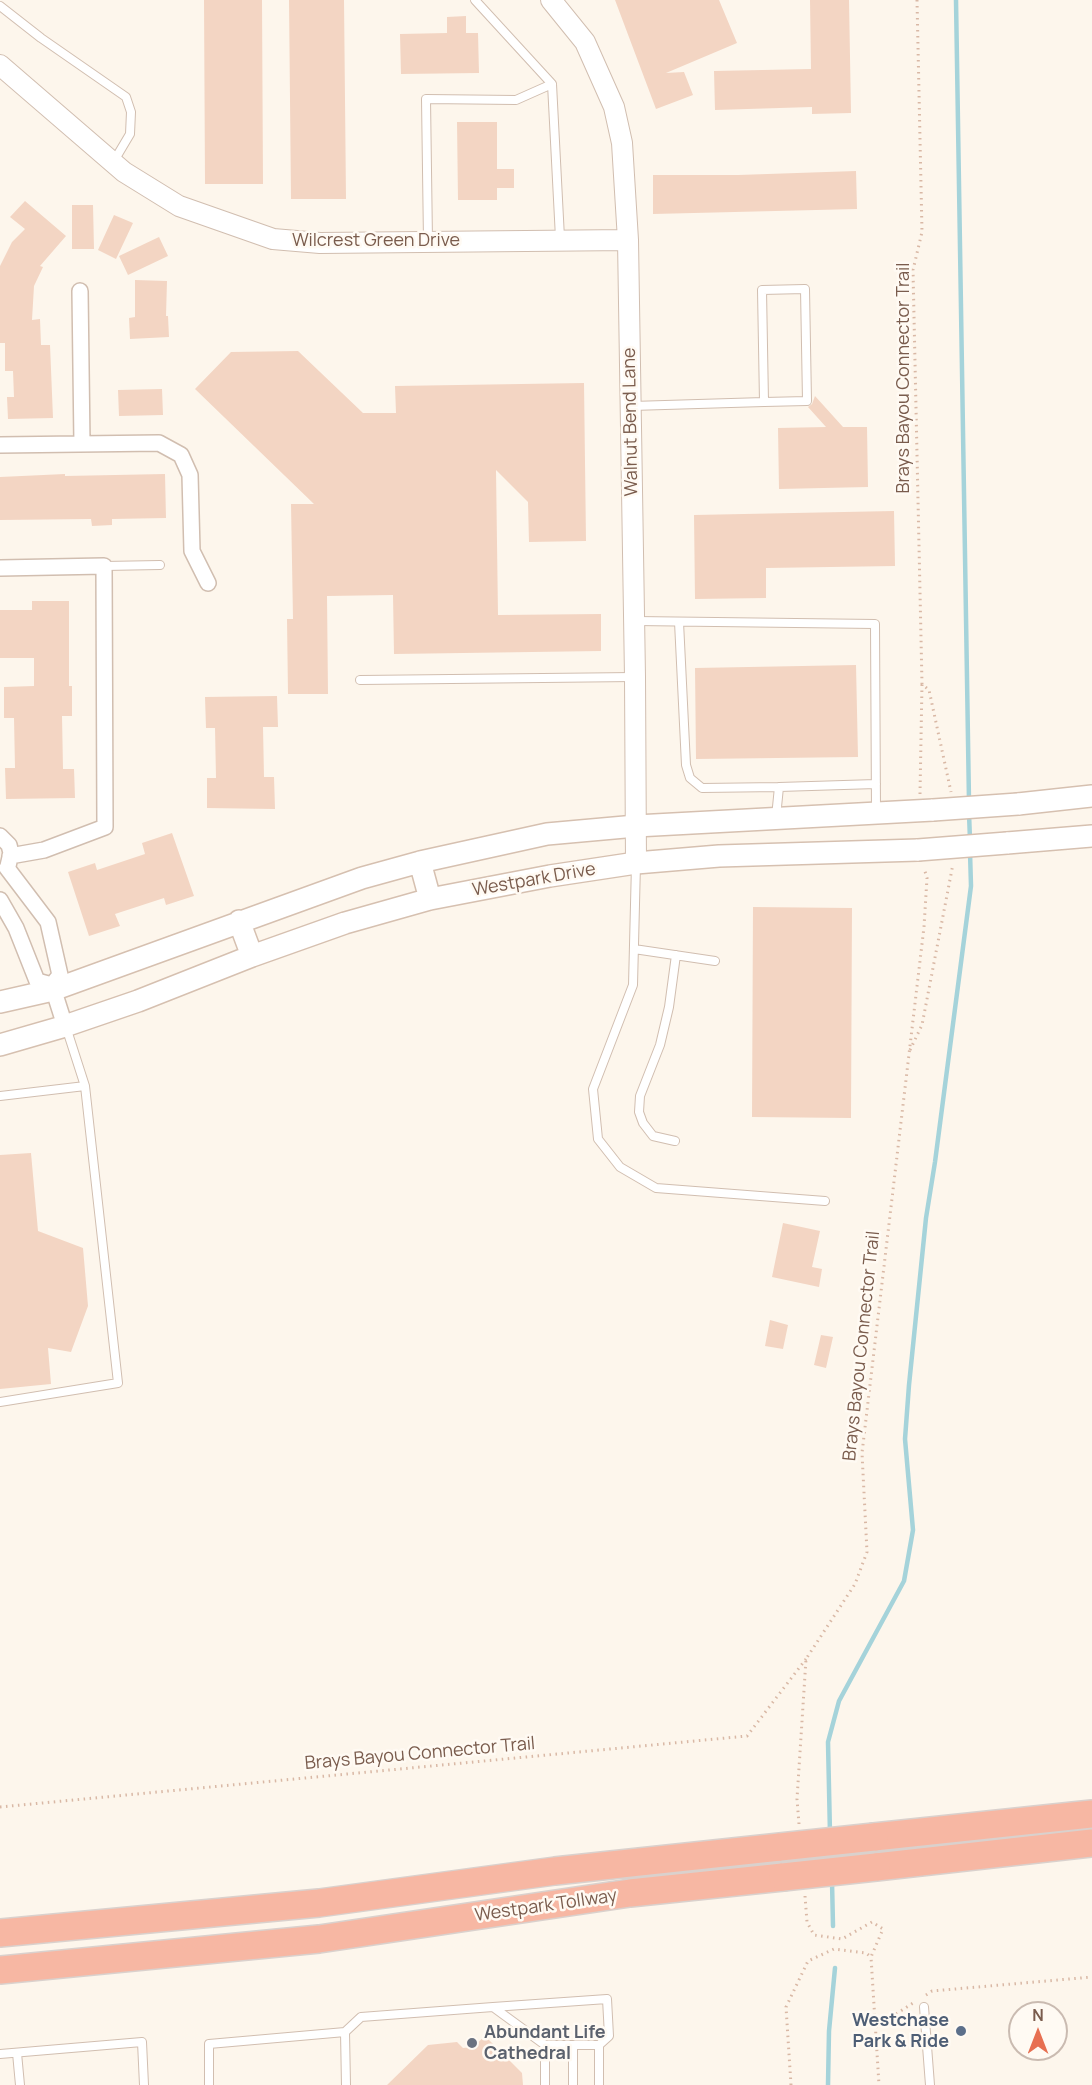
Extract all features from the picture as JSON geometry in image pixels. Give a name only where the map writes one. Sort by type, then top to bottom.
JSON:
[{"type":"highway","name":"Westpark Tollway","points":[[0,1933],[319,1903],[790,1840],[874,1837],[1092,1814]]},
{"type":"highway","name":"Westpark Tollway","points":[[0,1970],[319,1939],[630,1893],[794,1882],[876,1866],[1092,1844]]},
{"type":"main road","points":[[0,1002],[52,987],[362,878],[420,862],[547,834],[636,826],[1018,804],[1092,796]]},
{"type":"main road","name":"Westpark Drive","points":[[0,1045],[138,1001],[252,956],[345,923],[430,899],[550,876],[636,863],[719,856],[918,850],[1092,836]]},
{"type":"main road","points":[[420,862],[430,899]]},
{"type":"main road","points":[[239,921],[252,956]]},
{"type":"street","name":"Walnut Bend Lane","points":[[551,0],[585,42],[614,107],[622,143],[628,240],[636,863]]},
{"type":"street","name":"Wilcrest Green Drive","points":[[0,65],[124,172],[179,206],[273,239],[320,243],[628,240]]},
{"type":"street","points":[[80,291],[82,444]]},
{"type":"street","points":[[0,445],[159,443],[181,455],[190,475],[192,551],[208,583]]},
{"type":"street","points":[[0,568],[104,566],[105,827],[6,866]]},
{"type":"street","points":[[0,836],[9,845],[6,866],[48,922],[60,975],[52,987]]},
{"type":"street","points":[[0,900],[16,928],[37,981],[52,987],[65,1026]]},
{"type":"lane","points":[[475,0],[552,84],[560,240]]},
{"type":"lane","points":[[0,6],[41,38],[126,97],[130,112],[130,134],[113,163]]},
{"type":"lane","points":[[428,242],[426,99],[516,100],[552,84]]},
{"type":"lane","points":[[631,406],[807,401],[805,289],[762,291],[764,402]]},
{"type":"lane","points":[[104,566],[160,566]]},
{"type":"lane","points":[[634,621],[875,624],[876,813]]},
{"type":"lane","points":[[679,622],[686,765],[690,778],[702,788],[876,784]]},
{"type":"lane","points":[[360,680],[635,677]]},
{"type":"lane","points":[[776,818],[779,787]]},
{"type":"lane","points":[[636,863],[633,985],[592,1089],[598,1139],[620,1167],[656,1188],[825,1202]]},
{"type":"lane","points":[[634,949],[715,961]]},
{"type":"lane","points":[[675,1141],[653,1136],[643,1124],[639,1112],[640,1096],[660,1045],[667,1016],[676,955]]},
{"type":"lane","points":[[0,1402],[118,1383],[85,1086],[65,1026]]},
{"type":"lane","points":[[0,1096],[85,1086]]},
{"type":"lane","points":[[209,2085],[209,2044],[345,2032],[361,2017],[493,2007],[607,1999],[609,2036],[599,2045],[545,2045],[493,2007]]},
{"type":"lane","points":[[924,2007],[930,2085]]},
{"type":"lane","points":[[345,2032],[346,2085]]},
{"type":"lane","points":[[0,2054],[142,2042],[144,2085]]},
{"type":"lane","points":[[545,2045],[545,2085]]},
{"type":"lane","points":[[573,2045],[573,2085]]},
{"type":"lane","points":[[599,2045],[599,2085]]},
{"type":"lane","points":[[17,2053],[20,2085]]},
{"type":"path","name":"Brays Bayou Connector Trail","points":[[917,0],[922,232],[913,270],[922,684],[934,808]]},
{"type":"path","name":"Brays Bayou Connector Trail","points":[[922,684],[929,690],[951,791],[934,808]]},
{"type":"path","name":"Brays Bayou Connector Trail","points":[[0,1807],[747,1736],[806,1659],[855,1584],[867,1552],[862,1453],[924,927],[927,878],[918,850]]},
{"type":"path","name":"Brays Bayou Connector Trail","points":[[908,1054],[922,1025],[953,870],[953,859]]},
{"type":"path","name":"Brays Bayou Connector Trail","points":[[790,1840],[797,1799],[806,1659]]},
{"type":"path","points":[[794,1882],[807,1922],[814,1935],[842,1939],[872,1922],[882,1929],[871,1957],[879,2085]]},
{"type":"path","points":[[791,2085],[786,2007],[808,1961],[834,1949],[866,1953],[871,1957]]},
{"type":"path","points":[[923,1997],[932,1991],[1092,1977]]},
{"type":"path","points":[[876,2026],[914,2003]]},
{"type":"building","points":[[204,0],[262,0],[263,184],[205,184]]},
{"type":"building","points":[[289,0],[344,0],[346,199],[291,199]]},
{"type":"building","points":[[615,0],[719,0],[737,43],[666,73],[684,72],[693,95],[656,109]]},
{"type":"building","points":[[810,0],[849,0],[851,113],[812,114],[812,107],[715,110],[714,71],[811,69]]},
{"type":"building","points":[[466,16],[466,33],[478,33],[479,73],[401,74],[400,34],[447,33],[447,17]]},
{"type":"building","points":[[457,122],[497,122],[497,169],[514,169],[514,188],[497,188],[497,200],[458,200]]},
{"type":"building","points":[[856,171],[857,209],[653,214],[653,175]]},
{"type":"building","points":[[25,201],[66,236],[40,266],[43,267],[34,286],[32,320],[40,319],[41,345],[50,345],[53,418],[8,419],[7,397],[14,397],[13,371],[5,371],[5,343],[0,343],[0,266],[12,242],[25,229],[10,217]]},
{"type":"building","points":[[72,205],[93,205],[94,249],[72,249]]},
{"type":"building","points":[[114,215],[133,223],[116,259],[98,250]]},
{"type":"building","points":[[159,237],[168,256],[128,275],[119,256]]},
{"type":"building","points":[[135,280],[167,281],[166,316],[168,316],[169,337],[130,339],[129,318],[135,317]]},
{"type":"building","points":[[298,351],[363,413],[396,413],[395,386],[584,383],[586,541],[529,542],[528,502],[496,470],[498,615],[601,614],[601,651],[394,654],[393,595],[327,596],[328,694],[288,694],[287,619],[293,619],[291,504],[314,504],[195,389],[231,352]]},
{"type":"building","points":[[162,389],[163,415],[119,416],[118,390]]},
{"type":"building","points":[[815,396],[843,427],[867,427],[868,487],[779,489],[778,428],[826,427],[808,407]]},
{"type":"building","points":[[65,474],[65,476],[165,474],[166,518],[112,519],[112,525],[92,526],[91,519],[0,520],[0,477]]},
{"type":"building","points":[[894,511],[895,566],[766,568],[766,598],[695,599],[694,515]]},
{"type":"building","points":[[32,601],[69,601],[69,686],[72,686],[72,716],[62,716],[63,769],[74,769],[75,798],[6,799],[5,768],[15,768],[14,718],[4,718],[4,687],[34,686],[34,658],[0,658],[0,610],[32,610]]},
{"type":"building","points":[[856,665],[858,757],[696,759],[695,668]]},
{"type":"building","points":[[277,696],[278,727],[263,727],[264,777],[274,777],[275,809],[207,808],[207,778],[216,778],[215,728],[206,728],[205,697]]},
{"type":"building","points":[[172,833],[194,896],[166,905],[164,898],[115,914],[120,926],[89,936],[68,872],[95,863],[97,870],[145,854],[142,843]]},
{"type":"building","points":[[753,907],[852,908],[851,1118],[752,1117]]},
{"type":"building","points":[[31,1153],[38,1231],[83,1248],[88,1306],[71,1352],[48,1348],[51,1384],[0,1389],[0,1155]]},
{"type":"building","points":[[783,1223],[820,1231],[812,1267],[822,1269],[819,1287],[772,1277]]},
{"type":"building","points":[[770,1320],[788,1325],[783,1349],[765,1346]]},
{"type":"building","points":[[821,1335],[833,1337],[826,1368],[814,1365]]},
{"type":"building","points":[[485,2036],[522,2073],[523,2085],[387,2085],[428,2045],[457,2042],[463,2048],[473,2047]]},
{"type":"waterway","points":[[956,0],[969,801]]},
{"type":"waterway","points":[[969,813],[970,840]]},
{"type":"waterway","points":[[830,1834],[828,1742],[839,1701],[904,1581],[913,1530],[905,1439],[909,1385],[926,1218],[971,886],[970,852]]},
{"type":"waterway","points":[[832,1881],[833,1926]]},
{"type":"waterway","points":[[828,2085],[829,2031],[835,1968]]},
{"type":"place","name":"Westchase Park & Ride","points":[[961,2031]]},
{"type":"place","name":"Abundant Life Cathedral","points":[[472,2043]]}]
